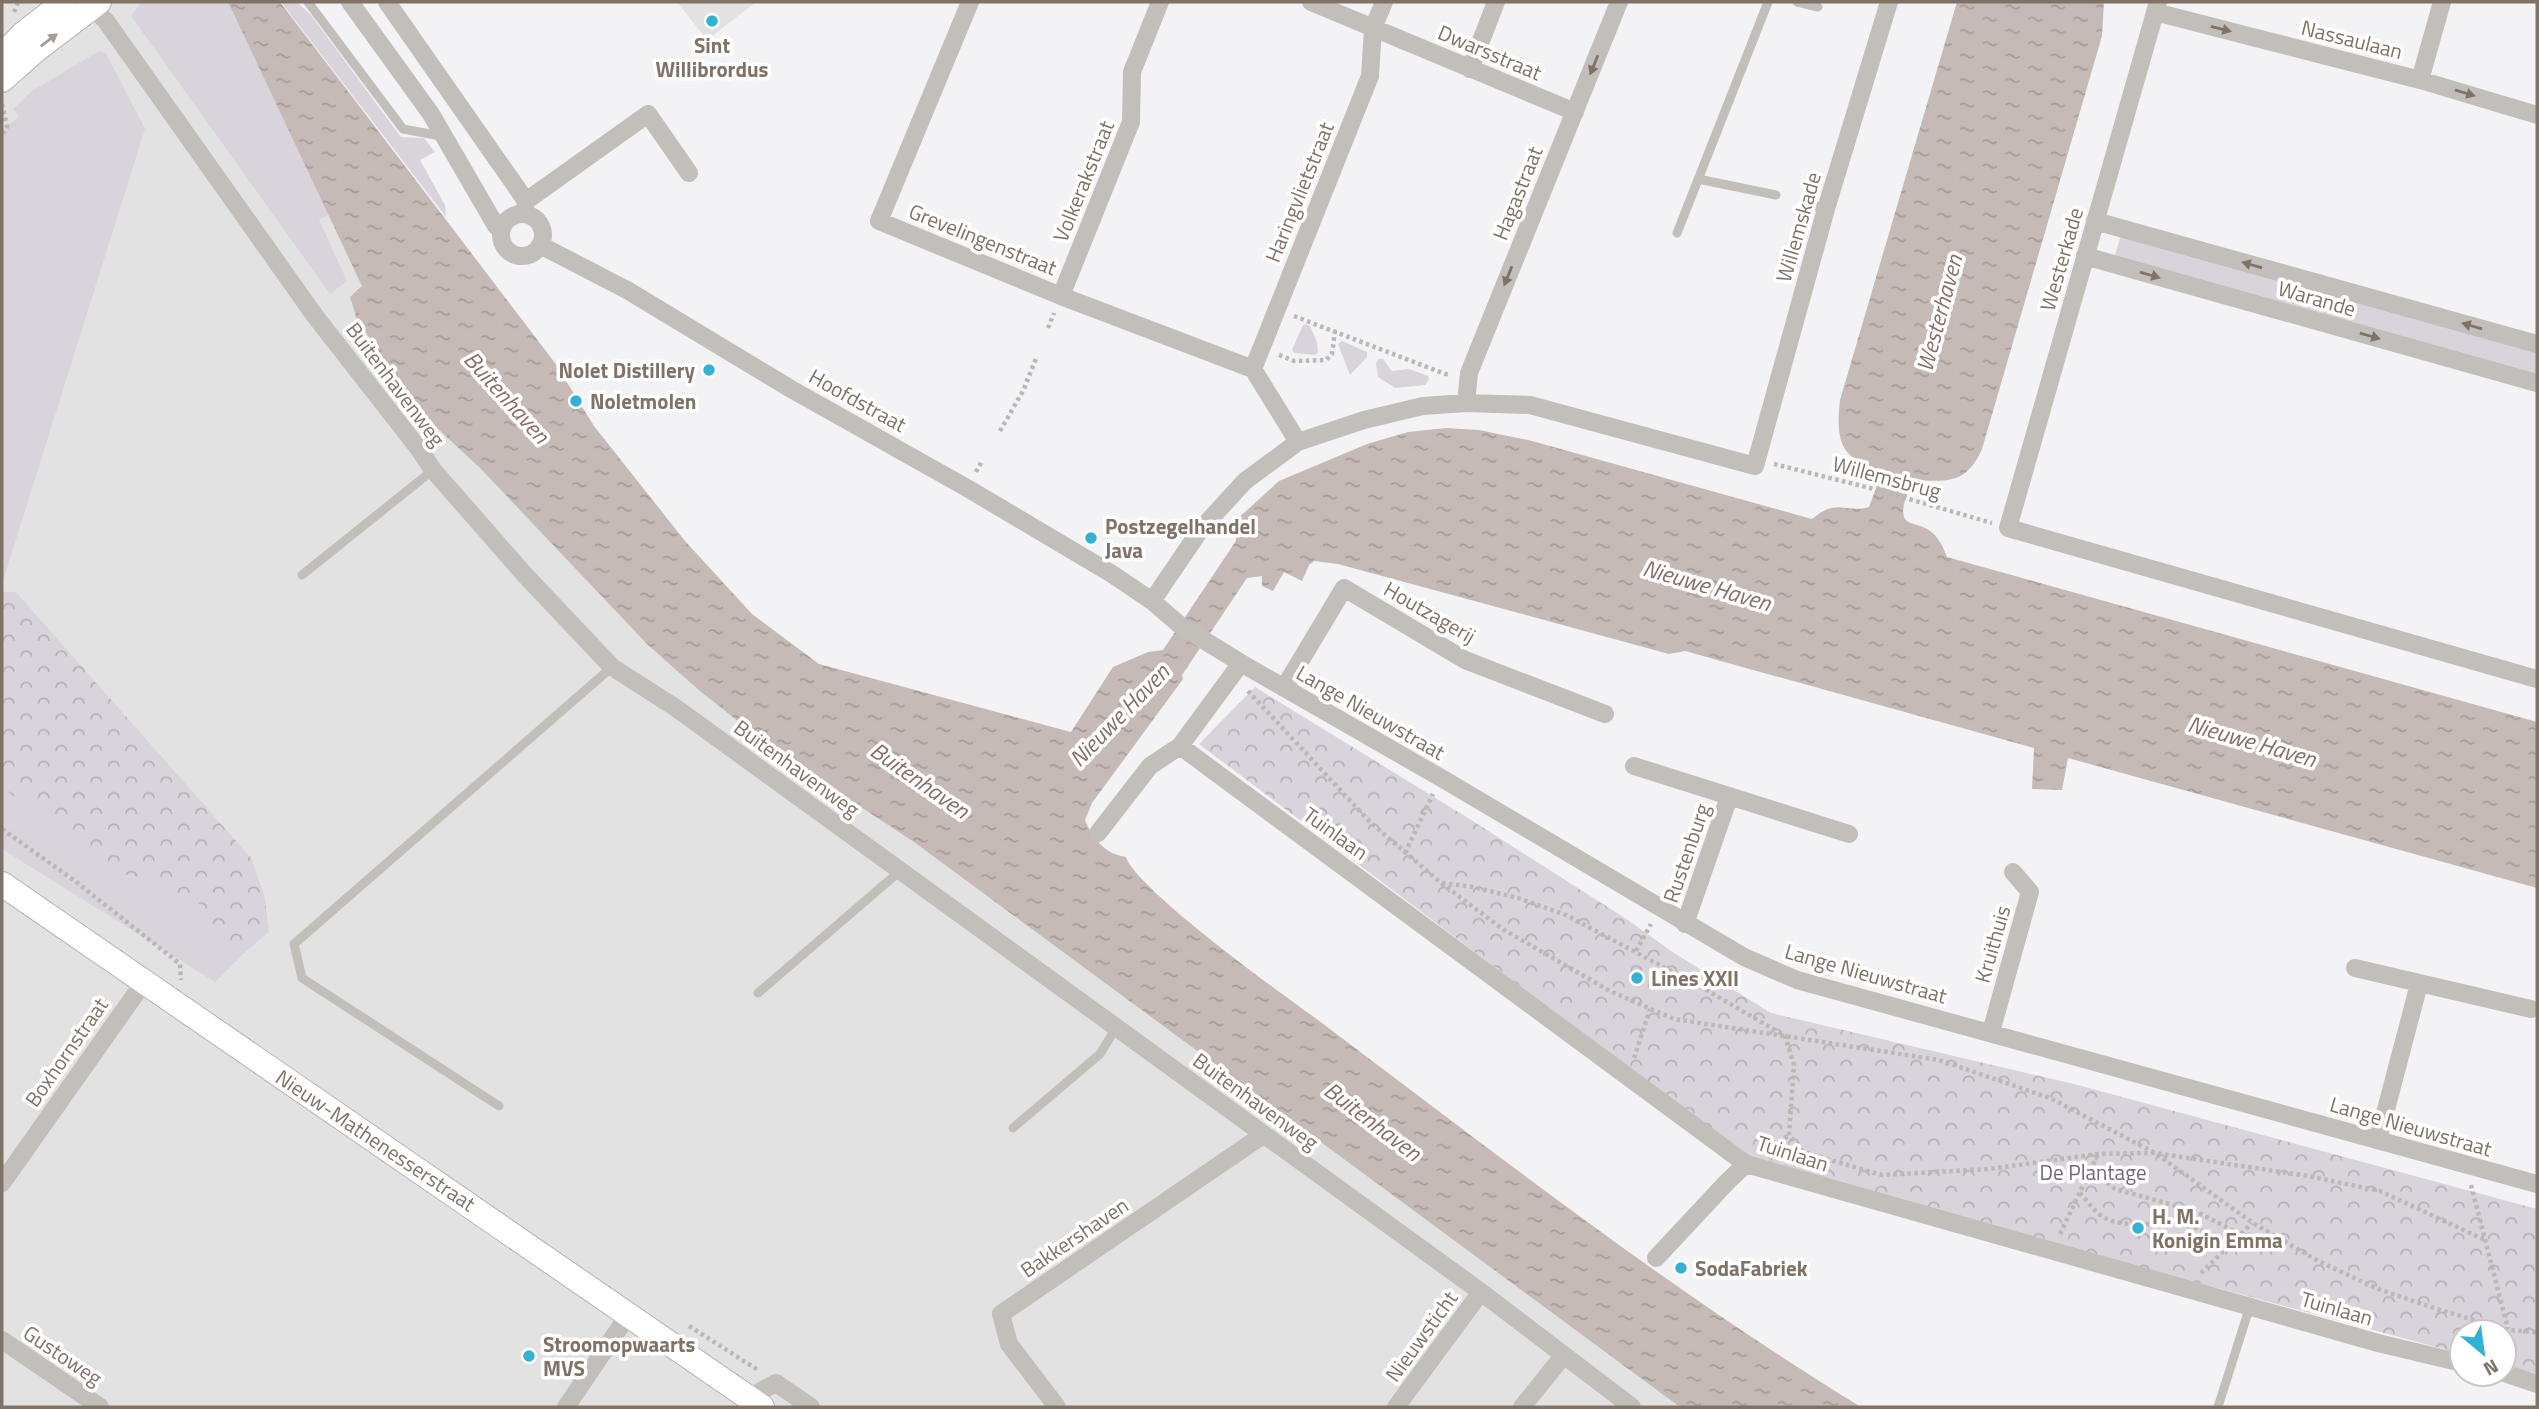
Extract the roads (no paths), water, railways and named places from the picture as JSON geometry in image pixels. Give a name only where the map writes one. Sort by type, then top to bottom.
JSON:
[{"type":"street","points":[[2,56],[23,33],[62,2],[95,4]]},
{"type":"street","points":[[350,2],[431,114],[496,226],[502,228]]},
{"type":"street","points":[[387,2],[525,207],[531,216],[541,225],[540,245],[530,254],[516,255],[505,247],[501,234],[502,228],[511,217],[525,207],[648,114],[689,173]]},
{"type":"street","name":"Grevelingenstraat","points":[[970,2],[879,221],[1061,296],[1253,369]]},
{"type":"street","name":"Volkerakstraat","points":[[1061,296],[1131,122],[1132,72],[1160,2]]},
{"type":"street","name":"Dwarsstraat","points":[[1311,2],[1575,113]]},
{"type":"street","name":"Haringvlietstraat","points":[[1253,369],[1370,76],[1373,28],[1384,2]]},
{"type":"street","points":[[1470,69],[1496,2]]},
{"type":"street","name":"Hagastraat","points":[[1466,403],[1469,373],[1619,2]]},
{"type":"street","name":"Willemskade","points":[[1466,403],[1530,405],[1756,462],[1818,206],[1889,2]]},
{"type":"street","points":[[2420,80],[2442,2]]},
{"type":"street","points":[[2,80],[95,4]]},
{"type":"street","name":"Buitenhavenweg","points":[[95,4],[315,316],[433,470],[525,575],[612,667],[676,708],[1481,1292],[1632,1407]]},
{"type":"street","name":"Nassaulaan","points":[[2156,7],[2537,115]]},
{"type":"street","name":"Westerkade","points":[[2156,7],[2008,528],[2537,679]]},
{"type":"street","name":"Warande","points":[[2095,221],[2537,344]]},
{"type":"street","name":"Hoofdstraat","points":[[540,245],[627,290],[792,389],[967,488],[1152,601],[1181,626],[1241,663]]},
{"type":"street","name":"Warande","points":[[2085,256],[2537,383]]},
{"type":"street","points":[[1253,369],[1298,442]]},
{"type":"street","points":[[1152,601],[1201,529],[1245,481],[1298,442],[1364,420],[1423,406],[1466,403]]},
{"type":"street","name":"Houtzagerij","points":[[1284,688],[1344,588],[1465,660],[1605,714]]},
{"type":"street","points":[[1098,833],[1150,766],[1180,746],[1241,663]]},
{"type":"street","name":"Lange Nieuwstraat","points":[[1241,663],[1443,779],[1685,924],[1744,957],[1797,980],[2537,1184]]},
{"type":"street","name":"Tuinlaan","points":[[1180,746],[1746,1164],[2378,1343],[2448,1360]]},
{"type":"street","name":"Rustenburg","points":[[1634,766],[1849,834]]},
{"type":"street","name":"Rustenburg","points":[[1685,924],[1729,797]]},
{"type":"street","name":"Kruithuis","points":[[1991,1032],[2030,892],[2013,872]]},
{"type":"street","name":"Nieuw-Mathenesserstraat","points":[[2,884],[755,1403],[776,1383],[811,1407]]},
{"type":"street","points":[[2356,968],[2531,1009]]},
{"type":"street","name":"Boxhornstraat","points":[[2,1183],[144,982]]},
{"type":"street","points":[[2378,1140],[2419,984]]},
{"type":"street","name":"Bakkershaven","points":[[1057,1407],[1009,1344],[1001,1314],[1263,1135]]},
{"type":"street","points":[[1656,1258],[1746,1164]]},
{"type":"street","name":"Nieuwsticht","points":[[1396,1407],[1481,1292]]},
{"type":"street","points":[[566,1407],[629,1314]]},
{"type":"street","name":"Gustoweg","points":[[2,1340],[100,1407]]},
{"type":"street","points":[[1522,1407],[1564,1355]]},
{"type":"street","points":[[2518,1378],[2537,1384]]},
{"type":"lane","points":[[308,2],[403,129],[443,136]]},
{"type":"lane","points":[[1677,233],[1768,2]]},
{"type":"lane","points":[[1797,2],[1818,7]]},
{"type":"lane","points":[[1698,179],[1776,195]]},
{"type":"lane","points":[[302,575],[433,470]]},
{"type":"lane","points":[[499,1106],[302,978],[294,944],[612,667]]},
{"type":"lane","points":[[758,993],[900,871]]},
{"type":"lane","points":[[1013,1128],[1100,1054],[1116,1028]]},
{"type":"lane","points":[[2218,1407],[2250,1306]]},
{"type":"water","points":[[228,2],[280,2],[555,363],[594,426],[685,541],[752,614],[819,664],[1071,732],[1113,667],[1148,652],[1163,650],[1236,541],[1234,522],[1279,481],[1367,444],[1408,432],[1446,428],[1479,430],[1532,441],[1812,519],[1835,507],[1869,507],[1879,480],[1877,470],[1857,460],[1845,449],[1840,433],[1840,400],[1957,2],[2104,2],[2102,36],[1982,449],[1970,468],[1956,478],[1916,480],[1905,500],[1904,517],[1932,532],[1947,557],[2537,722],[2537,888],[2068,758],[2062,790],[2032,789],[2034,748],[1685,651],[1669,654],[1338,564],[1314,561],[1309,565],[1302,581],[1284,572],[1273,591],[1262,586],[1262,576],[1247,578],[1182,675],[1183,679],[1092,803],[1085,820],[1088,827],[1106,849],[1126,857],[1136,872],[1182,916],[1518,1171],[1721,1316],[1861,1407],[1680,1407],[914,842],[773,749],[700,691],[648,645],[480,468],[422,414],[357,320],[350,297],[362,286]]},
{"type":"place","name":"Sint Willibrordus","points":[[712,21]]},
{"type":"place","name":"Nolet Distillery","points":[[709,370]]},
{"type":"place","name":"Noletmolen","points":[[576,401]]},
{"type":"place","name":"Postzegelhandel Java","points":[[1091,538]]},
{"type":"place","name":"Lines XXII","points":[[1637,978]]},
{"type":"place","name":"H. M. Konigin Emma","points":[[2138,1228]]},
{"type":"place","name":"SodaFabriek","points":[[1681,1268]]},
{"type":"place","name":"Stroomopwaarts MVS","points":[[529,1356]]},
{"type":"water label","name":"Westerhaven","points":[[1939,313]]},
{"type":"water label","name":"Buitenhaven","points":[[507,397]]},
{"type":"water label","name":"Nieuwe Haven","points":[[1707,585]]},
{"type":"water label","name":"Nieuwe Haven","points":[[1119,715]]},
{"type":"water label","name":"Nieuwe Haven","points":[[2252,741]]},
{"type":"water label","name":"Buitenhaven","points":[[920,780]]},
{"type":"water label","name":"Buitenhaven","points":[[1373,1121]]},
{"type":"park label","name":"De Plantage","points":[[2093,1172]]}]
